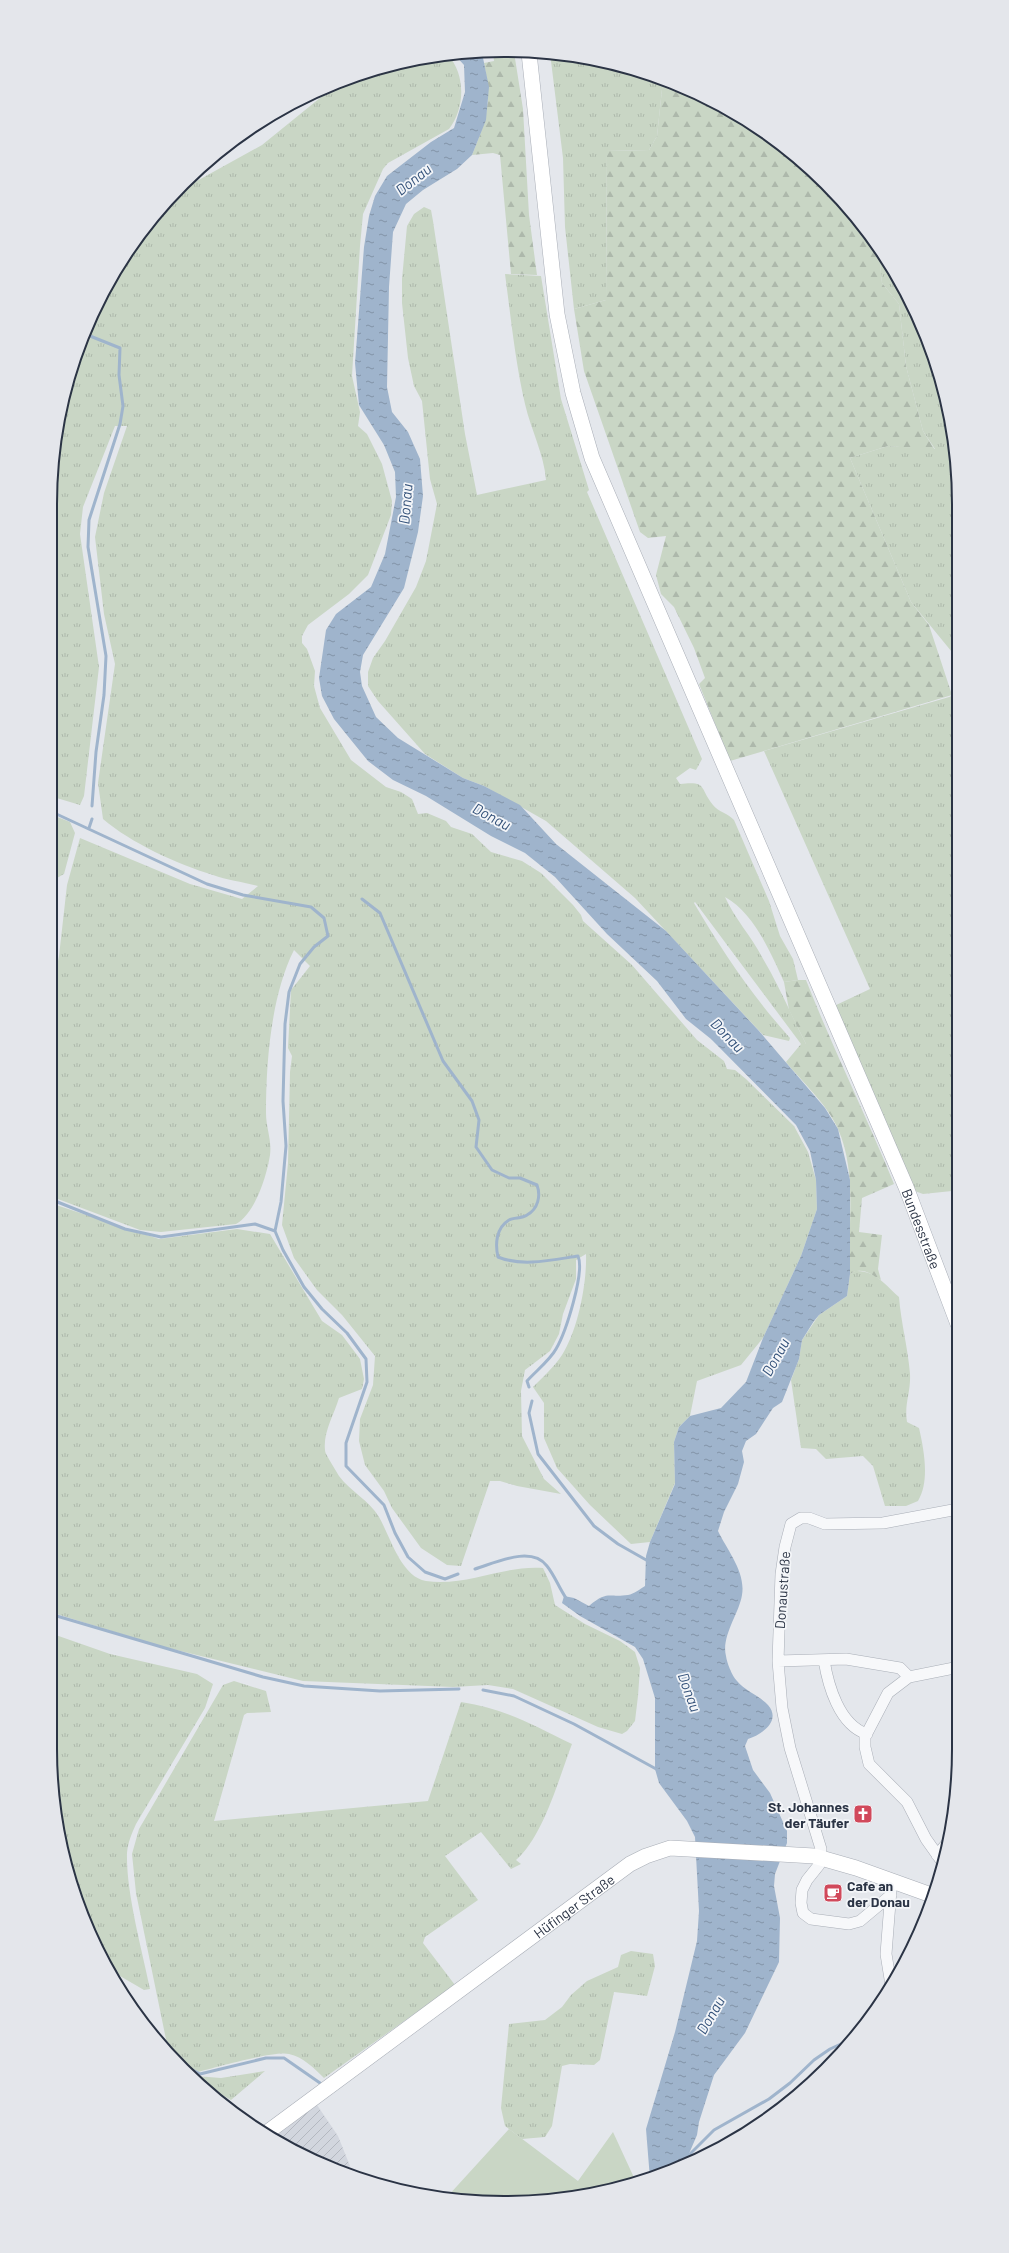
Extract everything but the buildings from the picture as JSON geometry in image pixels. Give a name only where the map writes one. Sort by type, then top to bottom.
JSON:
[{"type":"main road","name":"Bundesstraße","points":[[530,58],[557,314],[573,393],[592,458],[906,1187],[952,1308]]},
{"type":"main road","name":"Hüfinger Straße","points":[[271,2130],[630,1864],[646,1856],[670,1848],[817,1856],[891,1888],[927,1895]]},
{"type":"street","name":"Donaustraße","points":[[817,1856],[821,1849],[790,1748],[782,1708],[781,1679],[778,1660],[781,1574],[784,1547],[791,1524],[801,1518],[809,1518],[825,1524],[883,1523],[952,1510]]},
{"type":"street","points":[[778,1660],[846,1659],[900,1668],[910,1677]]},
{"type":"street","points":[[824,1660],[827,1679],[837,1704],[853,1725],[867,1734]]},
{"type":"street","points":[[939,1857],[926,1839],[907,1802],[869,1764],[865,1747],[867,1734],[888,1693],[910,1677],[952,1669]]},
{"type":"street","points":[[817,1856],[818,1868],[807,1880],[802,1890],[801,1903],[804,1913],[811,1919],[849,1924],[860,1921],[891,1888]]},
{"type":"street","points":[[890,1976],[886,1954],[891,1888]]},
{"type":"shaded area","points":[[317,2105],[338,2136],[350,2166],[349,2168],[333,2162],[278,2134]]},
{"type":"green space","points":[[494,57],[515,57],[523,109],[529,215],[537,275],[511,274],[500,155],[493,153],[472,155],[487,110],[488,89],[484,63],[494,61]]},
{"type":"green space","points":[[452,60],[458,72],[461,92],[460,102],[454,121],[449,129],[388,163],[383,169],[363,214],[352,376],[360,412],[358,426],[367,434],[382,464],[392,501],[391,515],[368,575],[349,594],[308,625],[302,636],[302,643],[307,649],[315,671],[314,686],[320,708],[351,760],[386,787],[401,792],[412,799],[418,814],[427,813],[446,821],[451,827],[472,834],[491,852],[522,861],[541,873],[573,905],[581,915],[583,921],[632,965],[697,1040],[724,1061],[727,1069],[735,1070],[746,1079],[794,1126],[808,1152],[816,1180],[817,1209],[801,1256],[763,1338],[741,1365],[697,1381],[690,1416],[679,1427],[674,1442],[675,1483],[650,1542],[631,1544],[590,1505],[557,1468],[544,1438],[544,1403],[533,1387],[562,1355],[573,1333],[583,1292],[586,1254],[576,1260],[576,1279],[563,1314],[559,1334],[550,1351],[525,1370],[521,1391],[522,1436],[544,1479],[561,1494],[517,1486],[500,1481],[490,1481],[461,1566],[447,1565],[421,1548],[392,1508],[384,1491],[365,1465],[359,1441],[360,1419],[373,1385],[375,1356],[342,1315],[317,1290],[294,1258],[282,1225],[288,1163],[290,1072],[292,1056],[288,1048],[291,990],[310,966],[294,950],[286,968],[280,988],[271,1030],[267,1072],[266,1113],[270,1155],[259,1193],[249,1212],[243,1219],[236,1224],[161,1232],[140,1230],[57,1199],[57,966],[67,885],[80,838],[190,884],[242,899],[258,886],[218,877],[170,859],[127,836],[103,819],[98,783],[115,664],[104,614],[95,537],[104,493],[127,426],[115,426],[83,507],[80,534],[99,667],[84,796],[80,805],[57,798],[57,504],[61,446],[66,417],[72,389],[91,333],[117,281],[149,232],[168,209],[193,183],[262,145],[323,96],[333,91],[389,72],[446,61]]},
{"type":"green space","points":[[551,60],[620,72],[662,86],[657,136],[649,150],[607,151],[606,300],[574,309],[565,227],[563,158]]},
{"type":"green space","points":[[662,86],[702,103],[728,117],[777,149],[800,168],[841,209],[860,232],[880,260],[882,283],[899,304],[906,366],[923,431],[935,450],[888,446],[850,458],[911,602],[929,625],[952,695],[730,761],[699,684],[705,678],[694,648],[674,607],[661,594],[656,575],[666,536],[648,538],[640,532],[584,371],[574,309],[606,300],[607,151],[649,150],[657,136]]},
{"type":"green space","points":[[424,207],[431,210],[465,434],[477,495],[546,480],[543,461],[528,414],[518,372],[505,274],[541,276],[561,399],[589,490],[587,492],[702,759],[696,770],[690,768],[676,778],[680,784],[689,783],[702,787],[715,807],[734,820],[769,901],[780,936],[793,959],[798,980],[784,982],[767,947],[753,923],[745,913],[725,897],[733,913],[753,942],[768,968],[806,1044],[801,1044],[695,902],[694,903],[727,956],[763,1006],[790,1038],[789,1041],[763,1035],[635,898],[546,821],[484,786],[463,778],[425,754],[378,701],[368,686],[368,672],[373,658],[385,641],[416,587],[426,561],[437,504],[430,479],[422,401],[414,386],[408,358],[402,303],[402,279],[407,226],[414,214]]},
{"type":"green space","points":[[880,260],[906,307],[918,333],[937,389],[943,417],[951,475],[952,652],[911,602],[850,458],[888,446],[935,449],[923,431],[906,366],[899,304],[882,283]]},
{"type":"green space","points":[[952,696],[952,1191],[923,1194],[912,1190],[834,1006],[870,989],[764,751]]},
{"type":"green space","points":[[57,817],[70,822],[75,833],[64,874],[57,878]]},
{"type":"green space","points":[[806,980],[894,1184],[862,1198],[859,1232],[882,1235],[878,1269],[881,1280],[870,1273],[862,1271],[850,1274],[850,1182],[844,1146],[838,1129],[828,1111],[786,1062],[801,1044],[806,1044],[789,1010],[784,982]]},
{"type":"green space","points":[[57,1205],[159,1239],[237,1229],[270,1234],[322,1321],[342,1335],[360,1359],[364,1379],[362,1389],[339,1398],[329,1424],[325,1450],[339,1476],[375,1511],[403,1564],[417,1578],[426,1581],[441,1582],[470,1579],[513,1570],[543,1568],[550,1583],[555,1605],[585,1624],[620,1641],[635,1652],[640,1668],[635,1721],[627,1731],[622,1734],[598,1727],[513,1689],[488,1685],[453,1687],[303,1681],[160,1646],[57,1614]]},
{"type":"green space","points":[[855,1271],[869,1273],[880,1279],[899,1297],[910,1374],[910,1387],[906,1416],[907,1422],[919,1428],[925,1465],[922,1493],[918,1501],[906,1506],[885,1506],[873,1466],[863,1456],[826,1459],[816,1449],[801,1448],[791,1380],[799,1359],[802,1340],[819,1315],[847,1296],[850,1274]]},
{"type":"green space","points":[[57,1635],[110,1654],[197,1674],[213,1684],[205,1708],[136,1824],[128,1845],[127,1869],[129,1886],[150,1989],[144,1990],[119,1975],[117,1972],[91,1920],[72,1864],[61,1807],[58,1778]]},
{"type":"green space","points":[[234,1681],[266,1691],[271,1712],[247,1713],[244,1715],[214,1821],[428,1801],[461,1702],[505,1713],[572,1744],[556,1790],[542,1822],[526,1850],[516,1860],[521,1864],[511,1869],[481,1832],[445,1856],[478,1900],[425,1937],[423,1943],[455,1985],[324,2078],[304,2060],[289,2054],[257,2057],[196,2072],[167,2042],[136,1893],[132,1854],[139,1829],[223,1685]]},
{"type":"green space","points":[[631,1951],[653,1954],[655,1966],[647,1996],[614,1992],[600,2060],[594,2065],[570,2064],[562,2066],[552,2126],[545,2137],[522,2139],[505,2126],[501,2108],[509,2024],[545,2020],[562,2007],[571,1995],[587,1981],[618,1967],[621,1955]]},
{"type":"green space","points":[[265,2071],[231,2100],[218,2093],[200,2076],[221,2078]]},
{"type":"green space","points":[[509,2129],[578,2181],[613,2132],[634,2177],[592,2187],[534,2195],[504,2196],[451,2193]]},
{"type":"water","name":"Donau","points":[[483,58],[489,87],[486,120],[472,155],[457,169],[423,190],[406,204],[393,232],[389,287],[387,387],[392,412],[408,432],[420,459],[423,496],[418,532],[404,588],[363,655],[360,672],[362,686],[376,717],[398,738],[463,778],[484,786],[520,805],[556,844],[666,931],[759,1031],[825,1108],[838,1129],[850,1180],[850,1274],[847,1296],[819,1315],[814,1321],[802,1340],[799,1359],[782,1402],[773,1408],[756,1434],[746,1441],[742,1451],[744,1462],[738,1484],[724,1512],[718,1531],[739,1570],[742,1586],[740,1602],[726,1641],[725,1648],[727,1662],[735,1679],[740,1685],[768,1705],[773,1716],[771,1722],[764,1731],[748,1739],[745,1746],[753,1770],[770,1793],[787,1831],[787,1843],[775,1874],[774,1886],[780,1918],[779,1962],[745,2033],[714,2075],[699,2122],[697,2135],[688,2157],[649,2172],[646,2129],[675,2032],[697,1941],[699,1911],[695,1837],[687,1821],[659,1783],[655,1769],[655,1698],[643,1659],[635,1647],[580,1616],[562,1603],[564,1596],[574,1598],[589,1606],[604,1596],[621,1596],[635,1593],[645,1586],[646,1556],[650,1542],[675,1484],[674,1442],[679,1427],[690,1416],[721,1408],[746,1382],[763,1338],[801,1256],[817,1209],[816,1180],[810,1151],[796,1125],[711,1039],[686,1019],[657,981],[607,934],[555,877],[525,853],[491,836],[426,796],[393,780],[368,761],[334,719],[322,696],[319,678],[326,630],[336,614],[371,587],[385,554],[396,497],[395,472],[384,445],[359,405],[355,363],[364,247],[369,216],[375,196],[387,176],[431,142],[454,128],[465,92],[464,65],[459,60]]},
{"type":"waterway","points":[[90,336],[120,348],[119,375],[123,406],[120,424],[89,520],[88,547],[106,656],[104,695],[96,752],[92,806]]},
{"type":"waterway","points":[[57,814],[207,884],[243,895],[311,907],[324,918],[328,936],[314,947],[300,964],[289,992],[285,1024],[283,1101],[286,1146],[281,1202],[275,1231],[283,1250],[304,1287],[322,1309],[347,1333],[366,1359],[367,1382],[346,1443],[346,1466],[384,1505],[395,1533],[408,1557],[425,1572],[445,1579],[458,1574]]},
{"type":"waterway","points":[[89,828],[92,819]]},
{"type":"waterway","points":[[362,899],[380,913],[443,1061],[472,1101],[479,1120],[476,1147],[492,1170],[509,1178],[520,1178],[537,1185],[539,1193],[538,1202],[534,1209],[525,1216],[509,1220],[501,1227],[497,1242],[498,1257],[517,1262],[537,1262],[578,1256],[579,1275],[577,1288],[565,1330],[556,1349],[547,1361],[527,1381],[529,1387]]},
{"type":"waterway","points":[[57,1202],[125,1229],[161,1237],[255,1224],[275,1231]]},
{"type":"waterway","points":[[532,1401],[529,1413],[538,1454],[594,1526],[618,1544],[648,1561]]},
{"type":"waterway","points":[[475,1569],[512,1557],[532,1557],[540,1560],[547,1566],[566,1598]]},
{"type":"waterway","points":[[57,1616],[263,1677],[304,1686],[380,1691],[459,1689]]},
{"type":"waterway","points":[[483,1690],[514,1696],[574,1724],[658,1770]]},
{"type":"waterway","points":[[689,2155],[714,2130],[769,2099],[790,2083],[814,2060],[830,2049],[841,2044]]},
{"type":"waterway","points":[[194,2071],[200,2074],[266,2058],[284,2058],[320,2083]]},
{"type":"place","name":"St. Johannes der Täufer","points":[[863,1814]]},
{"type":"place","name":"Cafe an der Donau","points":[[833,1893]]}]
